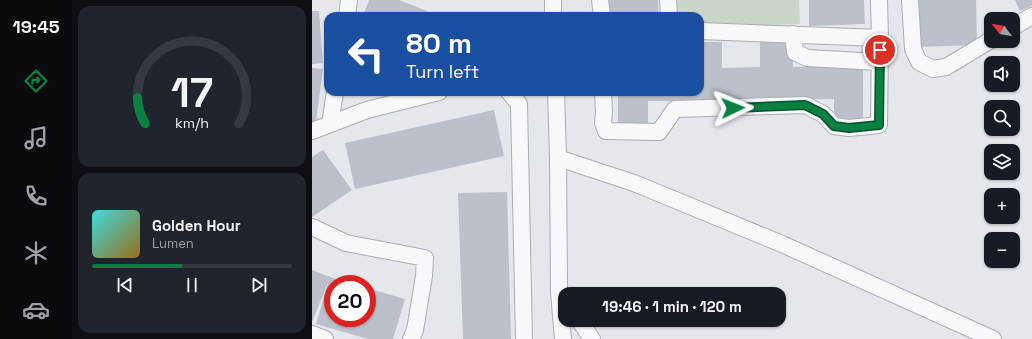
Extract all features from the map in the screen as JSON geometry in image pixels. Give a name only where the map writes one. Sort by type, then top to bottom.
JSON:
[{"type":"street","points":[[348,12],[349,0]]},
{"type":"street","points":[[553,0],[553,12]]},
{"type":"street","points":[[600,0],[602,12]]},
{"type":"street","points":[[668,0],[669,12]]},
{"type":"street","points":[[603,96],[603,123],[606,131],[659,132],[675,109],[805,105],[823,114],[834,126],[849,128],[879,125],[879,0]]},
{"type":"street","points":[[910,0],[913,49],[919,62],[933,69],[946,67],[984,44]]},
{"type":"street","points":[[1020,23],[1032,16]]},
{"type":"street","points":[[704,31],[880,38]]},
{"type":"street","points":[[793,34],[795,52],[807,58],[879,62]]},
{"type":"street","points":[[330,124],[334,96]]},
{"type":"street","points":[[312,132],[367,110],[423,96]]},
{"type":"street","points":[[512,96],[519,104],[524,339]]},
{"type":"street","points":[[556,96],[562,287]]},
{"type":"street","points":[[558,158],[634,183],[782,244],[993,339]]},
{"type":"street","points":[[312,227],[346,243],[425,258],[424,276],[415,330],[411,339]]},
{"type":"street","points":[[563,327],[563,339]]},
{"type":"street","points":[[583,327],[592,339]]},
{"type":"street","points":[[312,334],[325,339]]},
{"type":"green space","points":[[672,0],[799,0],[800,24],[704,27],[704,12],[673,12]]},
{"type":"building","points":[[369,0],[399,0],[430,12],[364,12]]},
{"type":"building","points":[[603,0],[658,0],[659,12],[603,12]]},
{"type":"building","points":[[809,0],[864,0],[865,24],[809,26]]},
{"type":"building","points":[[916,0],[976,0],[977,45],[917,47]]},
{"type":"building","points":[[1015,0],[1032,0],[1032,6],[1020,11]]},
{"type":"building","points":[[312,11],[319,11],[323,63],[312,64]]},
{"type":"building","points":[[760,41],[793,41],[793,67],[863,66],[863,122],[834,122],[834,99],[648,101],[648,124],[618,124],[618,96],[704,96],[704,42],[722,42],[722,68],[760,67]]},
{"type":"building","points":[[312,68],[323,69],[315,129],[312,128]]},
{"type":"building","points":[[494,110],[504,156],[355,189],[345,143]]},
{"type":"building","points":[[323,150],[352,190],[312,217],[312,157]]},
{"type":"building","points":[[507,192],[511,339],[463,339],[458,193]]},
{"type":"building","points":[[312,270],[325,275],[324,292],[312,322]]},
{"type":"building","points":[[376,291],[405,299],[393,339],[368,339],[326,327],[376,327]]},
{"type":"building","points":[[324,297],[324,326],[316,324]]},
{"type":"route","points":[[733,108],[805,105],[823,114],[834,126],[849,128],[879,125],[880,50]]}]
